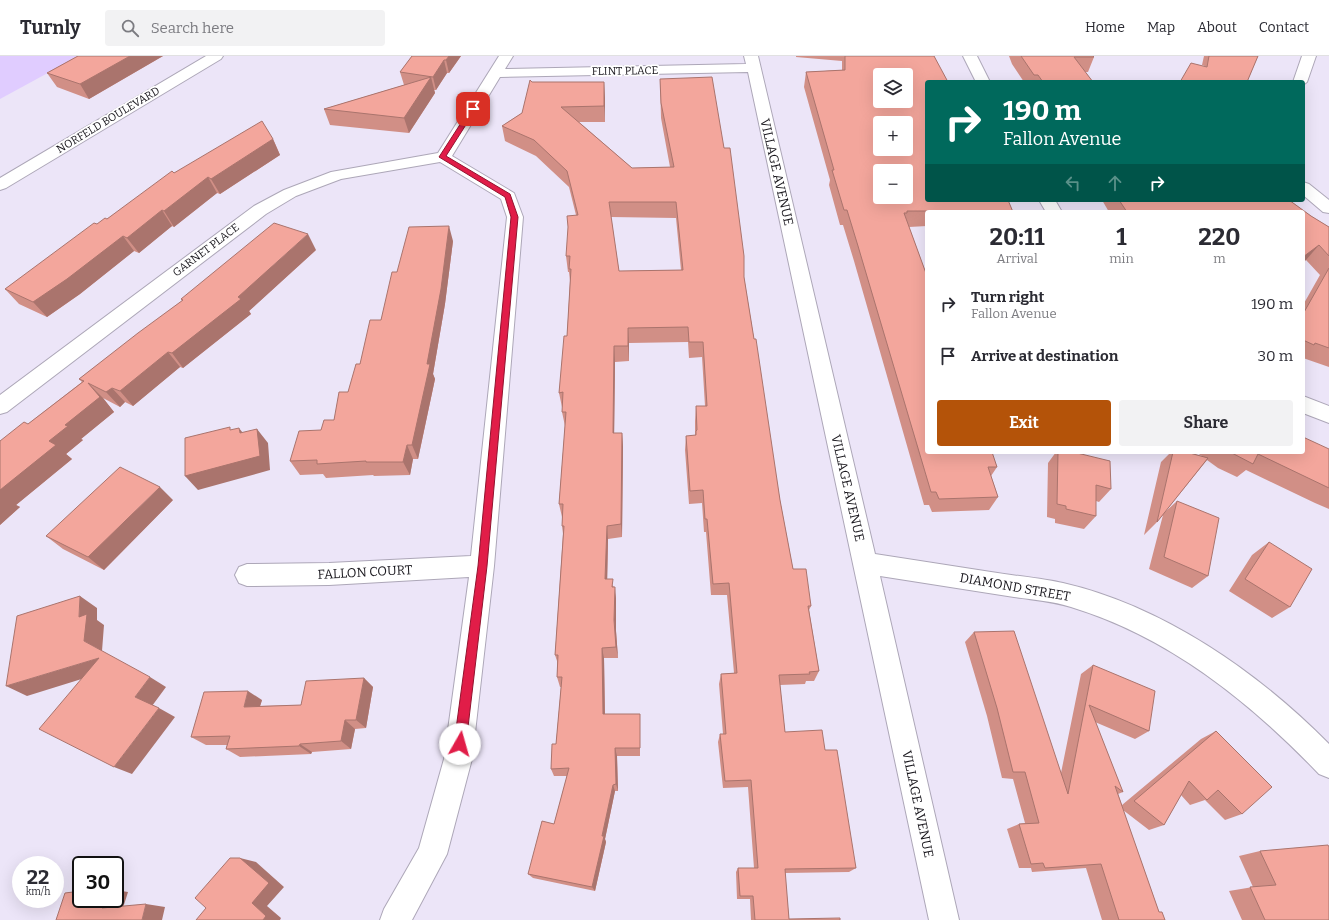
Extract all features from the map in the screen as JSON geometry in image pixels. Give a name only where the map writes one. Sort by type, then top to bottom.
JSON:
[{"type":"street","name":"NORFELD BOULEVARD","points":[[0,185],[216,56]]},
{"type":"street","points":[[970,56],[983,80]]},
{"type":"street","points":[[1301,80],[1309,56]]},
{"type":"street","name":"FLINT PLACE","points":[[501,64],[752,62]]},
{"type":"street","name":"VILLAGE AVENUE","points":[[752,62],[944,920]]},
{"type":"street","points":[[395,920],[432,854],[458,759],[482,566],[515,217],[508,196],[443,157],[501,64]]},
{"type":"street","name":"GARNET PLACE","points":[[0,406],[260,210],[290,193],[337,175],[443,157]]},
{"type":"street","points":[[1305,189],[1329,208]]},
{"type":"street","points":[[1305,405],[1329,415]]},
{"type":"street","name":"DIAMOND STREET","points":[[865,563],[1071,596],[1137,620],[1176,639],[1244,684],[1305,738],[1329,764]]},
{"type":"street","name":"FALLON COURT","points":[[247,575],[329,574],[482,566]]},
{"type":"shaded area","points":[[0,56],[79,56],[0,99]]},
{"type":"building","points":[[78,56],[130,56],[80,84],[47,73]]},
{"type":"building","points":[[412,56],[449,56],[446,60],[444,60],[433,77],[400,72]]},
{"type":"building","points":[[845,56],[934,56],[947,80],[925,80],[925,202],[1009,202],[1012,210],[925,210],[907,211],[907,213],[904,213],[925,271],[925,454],[993,454],[997,467],[988,467],[998,497],[939,499],[936,492],[931,492],[847,210],[844,210],[832,170],[834,170],[806,72],[845,70]]},
{"type":"building","points":[[1021,56],[1094,57],[1074,57],[1091,80],[1042,80],[1038,75],[1034,75]]},
{"type":"building","points":[[1209,56],[1258,56],[1248,80],[1181,80],[1191,63],[1207,67]]},
{"type":"building","points":[[431,77],[404,118],[324,109]]},
{"type":"building","points":[[712,77],[724,148],[730,148],[744,256],[744,277],[754,339],[756,339],[780,500],[793,569],[806,569],[811,606],[808,606],[819,671],[809,672],[810,674],[779,675],[785,732],[822,730],[825,750],[837,750],[856,868],[785,869],[789,919],[840,918],[840,920],[755,920],[753,896],[740,896],[738,868],[758,868],[751,780],[725,781],[720,734],[726,734],[721,674],[737,673],[729,583],[713,584],[703,490],[690,491],[686,436],[696,435],[696,406],[707,406],[703,342],[689,342],[688,327],[628,328],[628,346],[614,346],[613,433],[622,433],[621,524],[607,526],[605,579],[613,579],[612,587],[615,587],[614,620],[616,647],[602,648],[603,714],[640,714],[640,748],[615,748],[616,784],[613,785],[602,836],[604,836],[592,887],[528,874],[542,821],[554,824],[569,768],[551,769],[552,744],[556,744],[562,677],[557,677],[558,655],[555,655],[564,526],[562,526],[563,504],[559,504],[566,412],[562,412],[563,392],[559,393],[564,336],[567,336],[571,269],[569,269],[570,256],[566,256],[568,227],[567,216],[578,215],[567,171],[534,140],[502,126],[522,113],[530,80],[532,82],[604,82],[604,106],[561,107],[632,168],[674,167],[661,103],[660,79]],"holes":[[[609,202],[676,202],[683,270],[619,271]]]},
{"type":"building","points":[[262,121],[273,139],[211,179],[208,177],[164,211],[162,210],[127,238],[123,236],[67,279],[33,302],[5,289],[94,223],[97,224],[105,218],[107,219],[172,171],[174,173]]},
{"type":"building","points":[[1120,202],[1292,202],[1303,210],[1126,210]]},
{"type":"building","points":[[1305,212],[1329,227],[1329,256],[1319,245],[1305,256]]},
{"type":"building","points":[[274,223],[308,234],[238,297],[241,299],[172,353],[168,352],[120,391],[112,388],[106,392],[88,383],[100,397],[65,425],[68,426],[49,441],[56,445],[0,490],[0,441],[24,422],[28,424],[84,381],[79,379],[183,300],[181,299]]},
{"type":"building","points":[[449,226],[441,289],[427,364],[430,364],[412,445],[407,445],[403,462],[366,461],[317,464],[317,460],[290,461],[299,431],[321,430],[324,420],[334,420],[339,392],[348,392],[356,364],[360,364],[370,320],[381,320],[392,272],[397,272],[409,227]]},
{"type":"building","points":[[1329,268],[1329,348],[1315,343],[1314,345],[1305,341],[1305,310]]},
{"type":"building","points":[[230,427],[230,430],[239,428],[240,433],[257,429],[260,456],[185,476],[185,438]]},
{"type":"building","points":[[1305,438],[1329,449],[1329,488],[1258,454],[1305,454]]},
{"type":"building","points":[[1058,454],[1081,454],[1110,461],[1111,489],[1096,485],[1096,516],[1066,509],[1066,506],[1057,504]]},
{"type":"building","points":[[1173,454],[1193,454],[1208,458],[1157,522]]},
{"type":"building","points":[[1234,454],[1258,454],[1253,464]]},
{"type":"building","points":[[120,467],[160,487],[88,557],[46,536]]},
{"type":"building","points":[[1177,501],[1219,518],[1208,576],[1164,557]]},
{"type":"building","points":[[1269,542],[1312,569],[1290,607],[1245,579]]},
{"type":"building","points":[[80,596],[79,617],[87,614],[84,641],[150,677],[135,697],[159,708],[114,767],[39,729],[99,658],[6,686],[17,616]]},
{"type":"building","points":[[1014,631],[1068,794],[1093,665],[1155,691],[1149,731],[1089,705],[1123,792],[1115,786],[1159,912],[1162,912],[1165,920],[1119,920],[1101,864],[1045,868],[1043,863],[1031,864],[1019,824],[1039,823],[1025,772],[1013,772],[997,708],[974,632]]},
{"type":"building","points":[[364,678],[356,720],[345,720],[341,741],[300,744],[299,746],[226,749],[230,736],[191,737],[204,692],[248,691],[244,707],[301,705],[306,681]]},
{"type":"building","points":[[1216,731],[1272,787],[1242,814],[1218,790],[1207,800],[1189,781],[1164,825],[1134,801]]},
{"type":"building","points":[[1328,845],[1329,920],[1265,920],[1250,887],[1276,885],[1260,851]]},
{"type":"building","points":[[230,858],[240,858],[269,883],[252,903],[266,916],[263,920],[196,920],[206,908],[195,898]]},
{"type":"building","points":[[72,892],[72,908],[124,908],[124,906],[146,904],[142,920],[56,920],[60,908],[64,908],[65,893]]},
{"type":"route","points":[[460,744],[482,566],[515,217],[508,196],[443,157],[473,109]]}]
